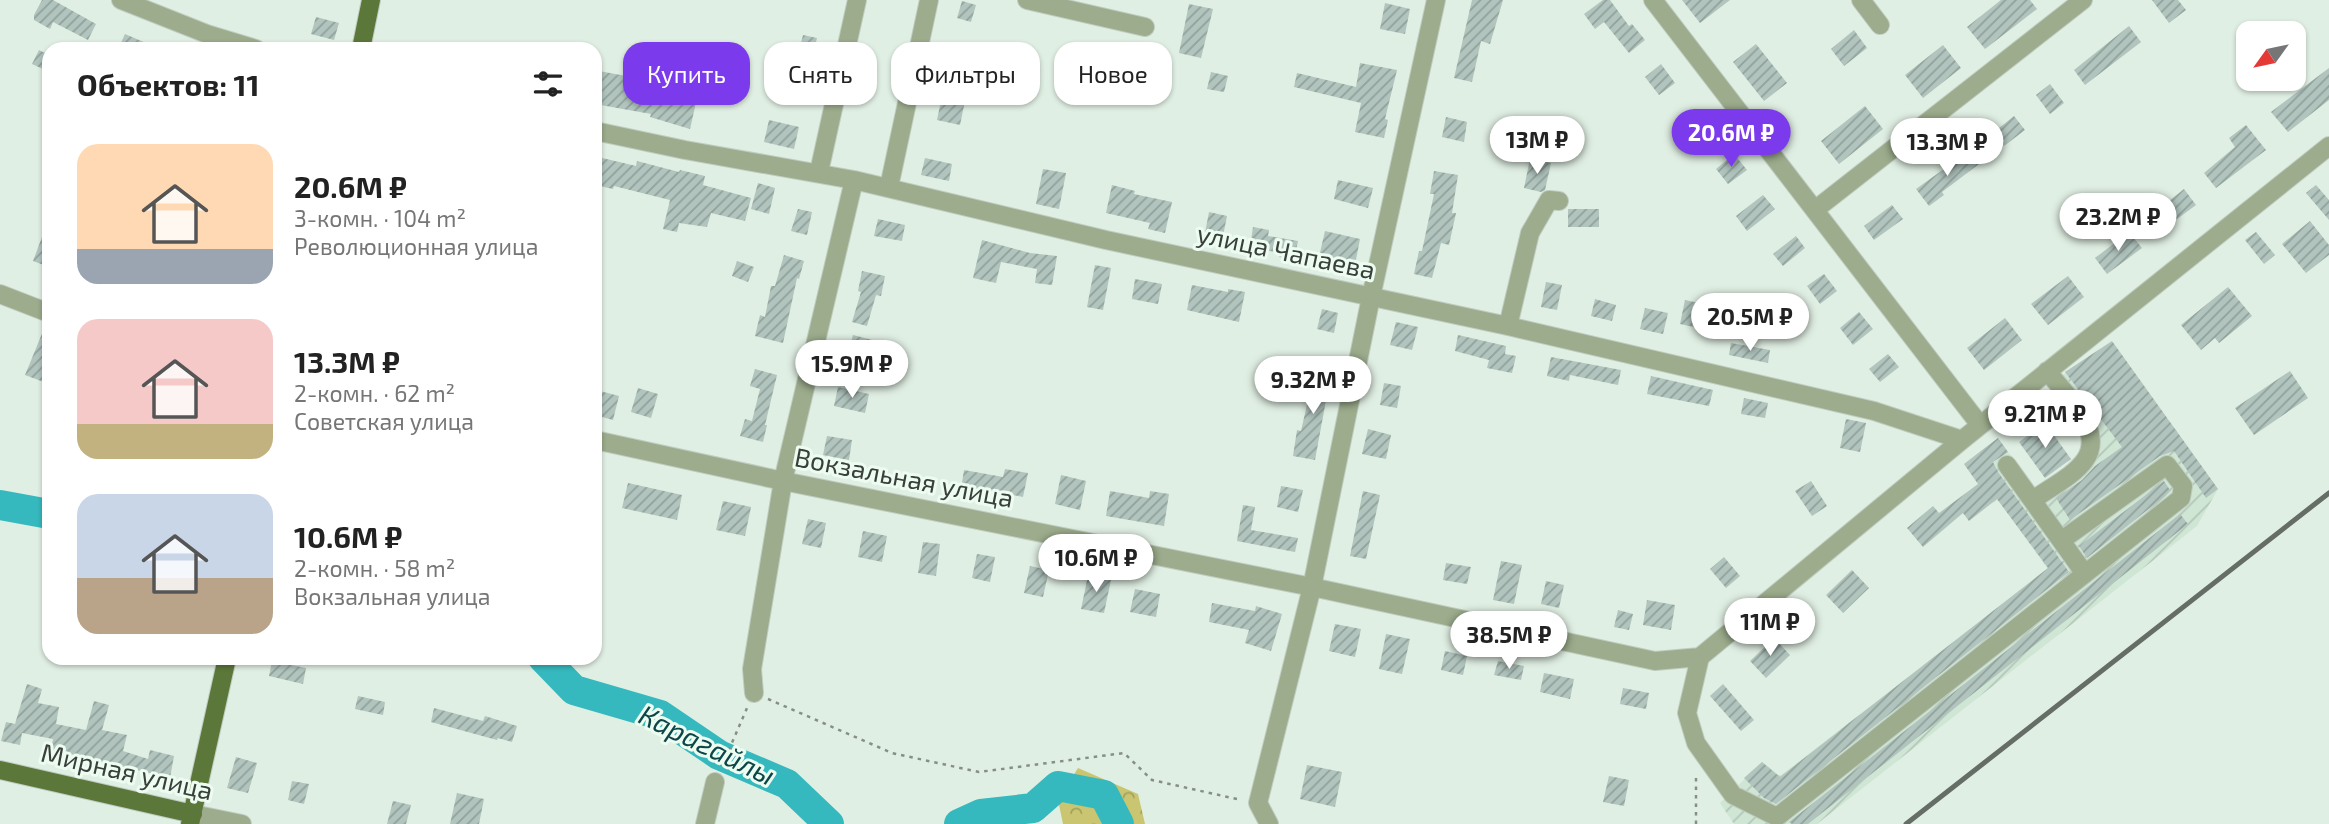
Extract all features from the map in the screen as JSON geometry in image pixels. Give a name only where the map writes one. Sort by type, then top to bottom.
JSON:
[{"type":"main road","points":[[362,42],[371,0]]},
{"type":"main road","points":[[192,819],[225,665]]},
{"type":"main road","name":"Мирная улица","points":[[0,770],[192,819]]},
{"type":"street","points":[[121,0],[233,42]]},
{"type":"street","points":[[819,172],[857,0]]},
{"type":"street","points":[[889,187],[929,0]]},
{"type":"street","points":[[1027,0],[1144,27]]},
{"type":"street","points":[[1269,824],[1258,803],[1312,587],[1371,297],[1436,0]]},
{"type":"street","points":[[1653,0],[1980,425]]},
{"type":"street","points":[[1861,0],[1880,25]]},
{"type":"street","points":[[1816,209],[2083,0]]},
{"type":"street","name":"улица Чапаева","points":[[602,132],[685,150],[819,172],[1106,240],[1508,326],[1874,411],[1962,440]]},
{"type":"street","points":[[2062,540],[2168,465],[2183,486],[2181,498],[1777,817],[1733,795],[1696,743],[1687,713],[1700,657],[1980,425],[2329,146]]},
{"type":"street","points":[[754,693],[752,669],[783,481],[854,180]]},
{"type":"street","points":[[1508,326],[1530,233],[1549,200],[1559,201]]},
{"type":"street","points":[[0,294],[42,310]]},
{"type":"street","points":[[2033,500],[2079,466],[2085,460],[2093,442],[2089,426],[2047,371]]},
{"type":"street","name":"Вокзальная улица","points":[[602,442],[783,481],[1312,587],[1655,661],[1700,657]]},
{"type":"street","points":[[2007,464],[2085,574]]},
{"type":"street","points":[[705,824],[715,782]]},
{"type":"street","name":"Мирная улица","points":[[192,819],[242,824]]},
{"type":"path","points":[[715,782],[754,693],[892,753],[954,767],[979,772],[1124,753],[1152,780],[1258,803]]},
{"type":"path","points":[[1696,743],[1696,824]]},
{"type":"shaded area","points":[[2096,353],[2144,447],[2173,426],[2218,489],[2197,526],[1817,824],[1734,824],[1720,803],[1762,762],[1780,776],[2048,569],[1998,500],[1993,503],[1964,464],[1998,438],[2038,493],[2071,470],[2089,442],[2050,383]]},
{"type":"green space","points":[[1078,768],[1138,794],[1145,824],[1063,824],[1058,800]]},
{"type":"building","points":[[42,0],[53,0],[96,24],[88,40],[53,22],[50,29],[34,20]]},
{"type":"building","points":[[1472,0],[1503,0],[1490,44],[1481,41],[1472,82],[1454,78]]},
{"type":"building","points":[[1603,0],[1610,0],[1629,26],[1632,24],[1645,40],[1629,53],[1604,22],[1595,29],[1584,14]]},
{"type":"building","points":[[1682,0],[1730,0],[1700,23]]},
{"type":"building","points":[[2001,0],[2030,0],[2037,9],[1985,49],[1967,27]]},
{"type":"building","points":[[2152,0],[2178,0],[2186,10],[2169,23]]},
{"type":"building","points":[[962,1],[976,5],[971,22],[957,18]]},
{"type":"building","points":[[1385,3],[1410,9],[1405,34],[1380,29]]},
{"type":"building","points":[[1189,4],[1213,9],[1201,58],[1179,53]]},
{"type":"building","points":[[316,17],[339,23],[334,40],[311,34]]},
{"type":"building","points":[[2129,26],[2141,42],[2085,85],[2074,70]]},
{"type":"building","points":[[1854,30],[1867,48],[1844,66],[1831,49]]},
{"type":"building","points":[[125,34],[144,42],[121,42]]},
{"type":"building","points":[[803,35],[817,38],[816,42],[801,42]]},
{"type":"building","points":[[1756,44],[1787,83],[1764,101],[1733,62]]},
{"type":"building","points":[[1943,45],[1961,68],[1923,98],[1905,75]]},
{"type":"building","points":[[39,50],[42,52],[42,69],[32,64]]},
{"type":"building","points":[[1360,63],[1397,70],[1385,119],[1388,120],[1384,138],[1355,132],[1361,103],[1294,87],[1297,73],[1356,87]]},
{"type":"building","points":[[1661,64],[1675,83],[1659,95],[1645,77]]},
{"type":"building","points":[[2329,68],[2329,100],[2288,132],[2271,112],[2299,91],[2306,91],[2306,85]]},
{"type":"building","points":[[602,72],[623,75],[623,105],[695,105],[690,129],[650,117],[651,114],[602,105]]},
{"type":"building","points":[[1211,72],[1228,76],[1224,92],[1207,89]]},
{"type":"building","points":[[2050,84],[2064,103],[2050,114],[2036,95]]},
{"type":"building","points":[[940,105],[964,105],[960,125],[937,120]]},
{"type":"building","points":[[1865,106],[1883,129],[1839,164],[1821,141]]},
{"type":"building","points":[[1706,111],[1718,126],[1700,140],[1687,125]]},
{"type":"building","points":[[2014,116],[2025,130],[2004,146],[1994,132]]},
{"type":"building","points":[[1446,117],[1467,122],[1464,142],[1442,137]]},
{"type":"building","points":[[769,120],[799,127],[794,149],[764,142]]},
{"type":"building","points":[[2246,125],[2266,150],[2216,188],[2204,173],[2235,147],[2229,138]]},
{"type":"building","points":[[1969,151],[1979,164],[1942,192],[1944,195],[1929,206],[1916,189]]},
{"type":"building","points":[[1734,154],[1747,170],[1728,184],[1716,169]]},
{"type":"building","points":[[602,158],[636,166],[637,161],[705,176],[703,185],[751,198],[745,221],[711,213],[707,227],[679,223],[677,232],[663,229],[670,200],[614,186],[613,189],[602,187]]},
{"type":"building","points":[[925,158],[952,164],[949,181],[921,175]]},
{"type":"building","points":[[1530,159],[1551,163],[1545,190],[1541,192],[1524,188]]},
{"type":"building","points":[[1043,169],[1066,173],[1059,209],[1036,204]]},
{"type":"building","points":[[1434,171],[1458,175],[1452,213],[1456,213],[1449,245],[1441,243],[1432,278],[1414,274],[1419,251],[1422,251],[1434,194],[1430,194]]},
{"type":"building","points":[[1338,180],[1373,188],[1368,208],[1334,199]]},
{"type":"building","points":[[758,183],[775,188],[769,214],[751,209]]},
{"type":"building","points":[[1112,185],[1135,191],[1134,194],[1172,202],[1165,233],[1148,229],[1150,223],[1106,213]]},
{"type":"building","points":[[2316,185],[2329,200],[2329,220],[2306,193]]},
{"type":"building","points":[[2184,189],[2196,205],[2165,228],[2154,213]]},
{"type":"building","points":[[1763,195],[1775,209],[1747,231],[1736,216]]},
{"type":"building","points":[[1892,205],[1903,219],[1874,240],[1864,226]]},
{"type":"building","points":[[798,209],[812,212],[807,235],[791,231]]},
{"type":"building","points":[[1568,209],[1599,209],[1599,227],[1568,227]]},
{"type":"building","points":[[1209,212],[1227,216],[1223,236],[1205,233]]},
{"type":"building","points":[[878,219],[905,225],[902,241],[874,236]]},
{"type":"building","points":[[2310,221],[2329,245],[2329,255],[2306,273],[2282,244]]},
{"type":"building","points":[[1253,227],[1269,230],[1268,236],[1298,241],[1294,260],[1279,257],[1280,253],[1250,247]]},
{"type":"building","points":[[1325,231],[1360,239],[1355,265],[1319,257]]},
{"type":"building","points":[[2129,232],[2142,248],[2107,274],[2095,258]]},
{"type":"building","points":[[2256,232],[2275,255],[2264,264],[2245,240]]},
{"type":"building","points":[[1796,236],[1805,248],[1783,266],[1773,254]]},
{"type":"building","points":[[42,237],[42,264],[33,261]]},
{"type":"building","points":[[982,240],[1030,253],[1057,256],[1052,285],[1035,283],[1037,269],[1001,262],[996,283],[973,278]]},
{"type":"building","points":[[784,255],[804,261],[799,279],[797,278],[783,343],[755,336],[760,315],[765,317],[771,286],[775,286]]},
{"type":"building","points":[[737,261],[754,267],[748,282],[732,276]]},
{"type":"building","points":[[1095,265],[1111,268],[1103,310],[1087,307]]},
{"type":"building","points":[[862,271],[885,276],[881,296],[876,295],[867,326],[852,322],[861,292],[858,291]]},
{"type":"building","points":[[1824,274],[1837,291],[1820,304],[1807,286]]},
{"type":"building","points":[[2068,276],[2084,297],[2048,325],[2031,304]]},
{"type":"building","points":[[1135,279],[1162,284],[1158,304],[1132,299]]},
{"type":"building","points":[[1546,282],[1562,285],[1557,310],[1541,307]]},
{"type":"building","points":[[1192,285],[1228,292],[1228,289],[1245,292],[1239,322],[1187,310]]},
{"type":"building","points":[[2228,287],[2252,316],[2219,343],[2215,338],[2201,350],[2181,325]]},
{"type":"building","points":[[1595,299],[1616,305],[1612,321],[1591,316]]},
{"type":"building","points":[[1685,300],[1718,307],[1713,331],[1680,324]]},
{"type":"building","points":[[1645,308],[1668,313],[1663,334],[1640,329]]},
{"type":"building","points":[[1322,309],[1338,313],[1334,333],[1317,329]]},
{"type":"building","points":[[1859,312],[1873,329],[1853,345],[1840,328]]},
{"type":"building","points":[[2005,318],[2022,340],[1984,370],[1967,348]]},
{"type":"building","points":[[1396,322],[1418,327],[1412,350],[1390,345]]},
{"type":"building","points":[[42,334],[42,381],[25,375]]},
{"type":"building","points":[[853,335],[884,343],[879,362],[848,354]]},
{"type":"building","points":[[1458,335],[1506,346],[1505,354],[1516,356],[1512,373],[1487,368],[1489,360],[1455,351]]},
{"type":"building","points":[[2112,341],[2218,489],[2206,498],[2174,451],[2160,456],[2070,520],[2056,498],[2122,447],[2065,372]]},
{"type":"building","points":[[1731,343],[1770,350],[1768,363],[1729,355]]},
{"type":"building","points":[[1888,354],[1899,367],[1880,382],[1869,369]]},
{"type":"building","points":[[1551,357],[1621,370],[1618,385],[1570,375],[1569,381],[1547,376]]},
{"type":"building","points":[[755,369],[777,375],[763,442],[740,436],[745,419],[752,421],[760,389],[750,386]]},
{"type":"building","points":[[1310,370],[1331,373],[1315,460],[1293,456],[1297,430],[1301,431],[1309,396],[1306,395]]},
{"type":"building","points":[[2290,371],[2308,398],[2254,435],[2235,408]]},
{"type":"building","points":[[1651,376],[1713,390],[1709,406],[1647,394]]},
{"type":"building","points":[[1384,383],[1401,386],[1397,408],[1380,405]]},
{"type":"building","points":[[838,387],[869,394],[865,413],[834,406]]},
{"type":"building","points":[[638,388],[658,394],[651,418],[631,412]]},
{"type":"building","points":[[602,392],[619,396],[613,420],[602,417]]},
{"type":"building","points":[[1744,398],[1768,403],[1765,418],[1741,414]]},
{"type":"building","points":[[1846,419],[1866,423],[1860,452],[1840,448]]},
{"type":"building","points":[[2045,423],[2071,459],[2045,478],[2019,442]]},
{"type":"building","points":[[1368,429],[1391,435],[1386,459],[1362,454]]},
{"type":"building","points":[[827,436],[852,440],[849,460],[823,455]]},
{"type":"building","points":[[1998,438],[2008,452],[1993,462],[1998,472],[2069,572],[1776,804],[1764,798],[1744,778],[1762,762],[1780,777],[2048,568],[1997,499],[1969,521],[1963,513],[1923,547],[1907,528],[1933,506],[1939,513],[1978,484],[1964,464]]},
{"type":"building","points":[[1005,469],[1028,473],[1023,497],[978,488],[978,492],[961,489],[964,470],[1003,477]]},
{"type":"building","points":[[1061,475],[1086,481],[1080,510],[1055,504]]},
{"type":"building","points":[[1811,481],[1827,506],[1812,516],[1795,491]]},
{"type":"building","points":[[2164,481],[2170,490],[2165,496],[2087,558],[2079,546]]},
{"type":"building","points":[[628,483],[682,495],[677,520],[622,508]]},
{"type":"building","points":[[1281,486],[1303,490],[1298,512],[1277,507]]},
{"type":"building","points":[[1110,491],[1149,498],[1150,491],[1169,494],[1164,526],[1106,516]]},
{"type":"building","points":[[1363,491],[1380,495],[1366,559],[1350,556]]},
{"type":"building","points":[[723,501],[751,507],[745,536],[716,530]]},
{"type":"building","points":[[1243,505],[1255,507],[1251,530],[1298,538],[1295,552],[1237,541]]},
{"type":"building","points":[[2180,514],[2188,524],[1808,824],[1789,822]]},
{"type":"building","points":[[808,519],[826,523],[821,548],[802,544]]},
{"type":"building","points":[[863,531],[887,536],[882,562],[858,557]]},
{"type":"building","points":[[923,542],[940,544],[936,576],[918,573]]},
{"type":"building","points":[[977,554],[995,557],[990,582],[972,578]]},
{"type":"building","points":[[1724,557],[1740,576],[1726,588],[1710,569]]},
{"type":"building","points":[[1501,561],[1522,565],[1514,604],[1493,600]]},
{"type":"building","points":[[1446,563],[1471,567],[1467,584],[1443,580]]},
{"type":"building","points":[[1030,566],[1049,570],[1043,597],[1024,593]]},
{"type":"building","points":[[1852,570],[1869,588],[1843,613],[1826,595]]},
{"type":"building","points":[[1088,576],[1111,580],[1104,613],[1081,609]]},
{"type":"building","points":[[1546,581],[1564,585],[1559,608],[1541,604]]},
{"type":"building","points":[[1135,589],[1160,594],[1156,617],[1130,612]]},
{"type":"building","points":[[1647,600],[1675,605],[1671,630],[1643,625]]},
{"type":"building","points":[[1212,603],[1255,611],[1256,606],[1282,614],[1271,651],[1245,643],[1249,630],[1209,622]]},
{"type":"building","points":[[1618,610],[1633,614],[1629,630],[1614,627]]},
{"type":"building","points":[[1335,624],[1361,629],[1355,657],[1329,651]]},
{"type":"building","points":[[1386,634],[1410,639],[1402,674],[1379,669]]},
{"type":"building","points":[[1774,638],[1790,655],[1766,678],[1750,661]]},
{"type":"building","points":[[1445,651],[1467,656],[1463,675],[1441,670]]},
{"type":"building","points":[[1498,661],[1524,666],[1521,680],[1494,675]]},
{"type":"building","points":[[271,665],[306,668],[303,684],[269,676]]},
{"type":"building","points":[[1544,673],[1574,679],[1570,699],[1540,692]]},
{"type":"building","points":[[27,684],[42,689],[38,703],[59,707],[56,724],[86,730],[94,701],[109,705],[102,730],[127,735],[123,751],[148,759],[150,750],[174,756],[170,778],[94,760],[93,763],[79,759],[79,756],[51,750],[53,739],[22,733],[20,745],[1,741],[6,722],[15,724]]},
{"type":"building","points":[[1723,684],[1754,720],[1741,731],[1710,696]]},
{"type":"building","points":[[1623,688],[1649,693],[1646,709],[1620,704]]},
{"type":"building","points":[[358,696],[385,702],[383,715],[355,709]]},
{"type":"building","points":[[434,708],[483,721],[485,716],[517,726],[512,742],[431,722]]},
{"type":"building","points":[[236,757],[257,763],[248,793],[227,788]]},
{"type":"building","points":[[1307,765],[1342,772],[1335,807],[1300,799]]},
{"type":"building","points":[[1609,776],[1629,780],[1624,806],[1603,802]]},
{"type":"building","points":[[292,781],[309,784],[304,804],[288,800]]},
{"type":"building","points":[[457,793],[484,799],[479,824],[450,824]]},
{"type":"building","points":[[393,801],[411,805],[406,824],[387,824]]},
{"type":"waterway","name":"Карагайлы","points":[[0,505],[42,513]]},
{"type":"waterway","name":"Карагайлы","points":[[550,665],[574,690],[660,715],[719,755],[787,784],[829,824]]},
{"type":"waterway","name":"Карагайлы","points":[[959,824],[981,814],[1033,808],[1058,786],[1104,795],[1119,824]]},
{"type":"railway","points":[[1906,824],[2329,493]]}]
